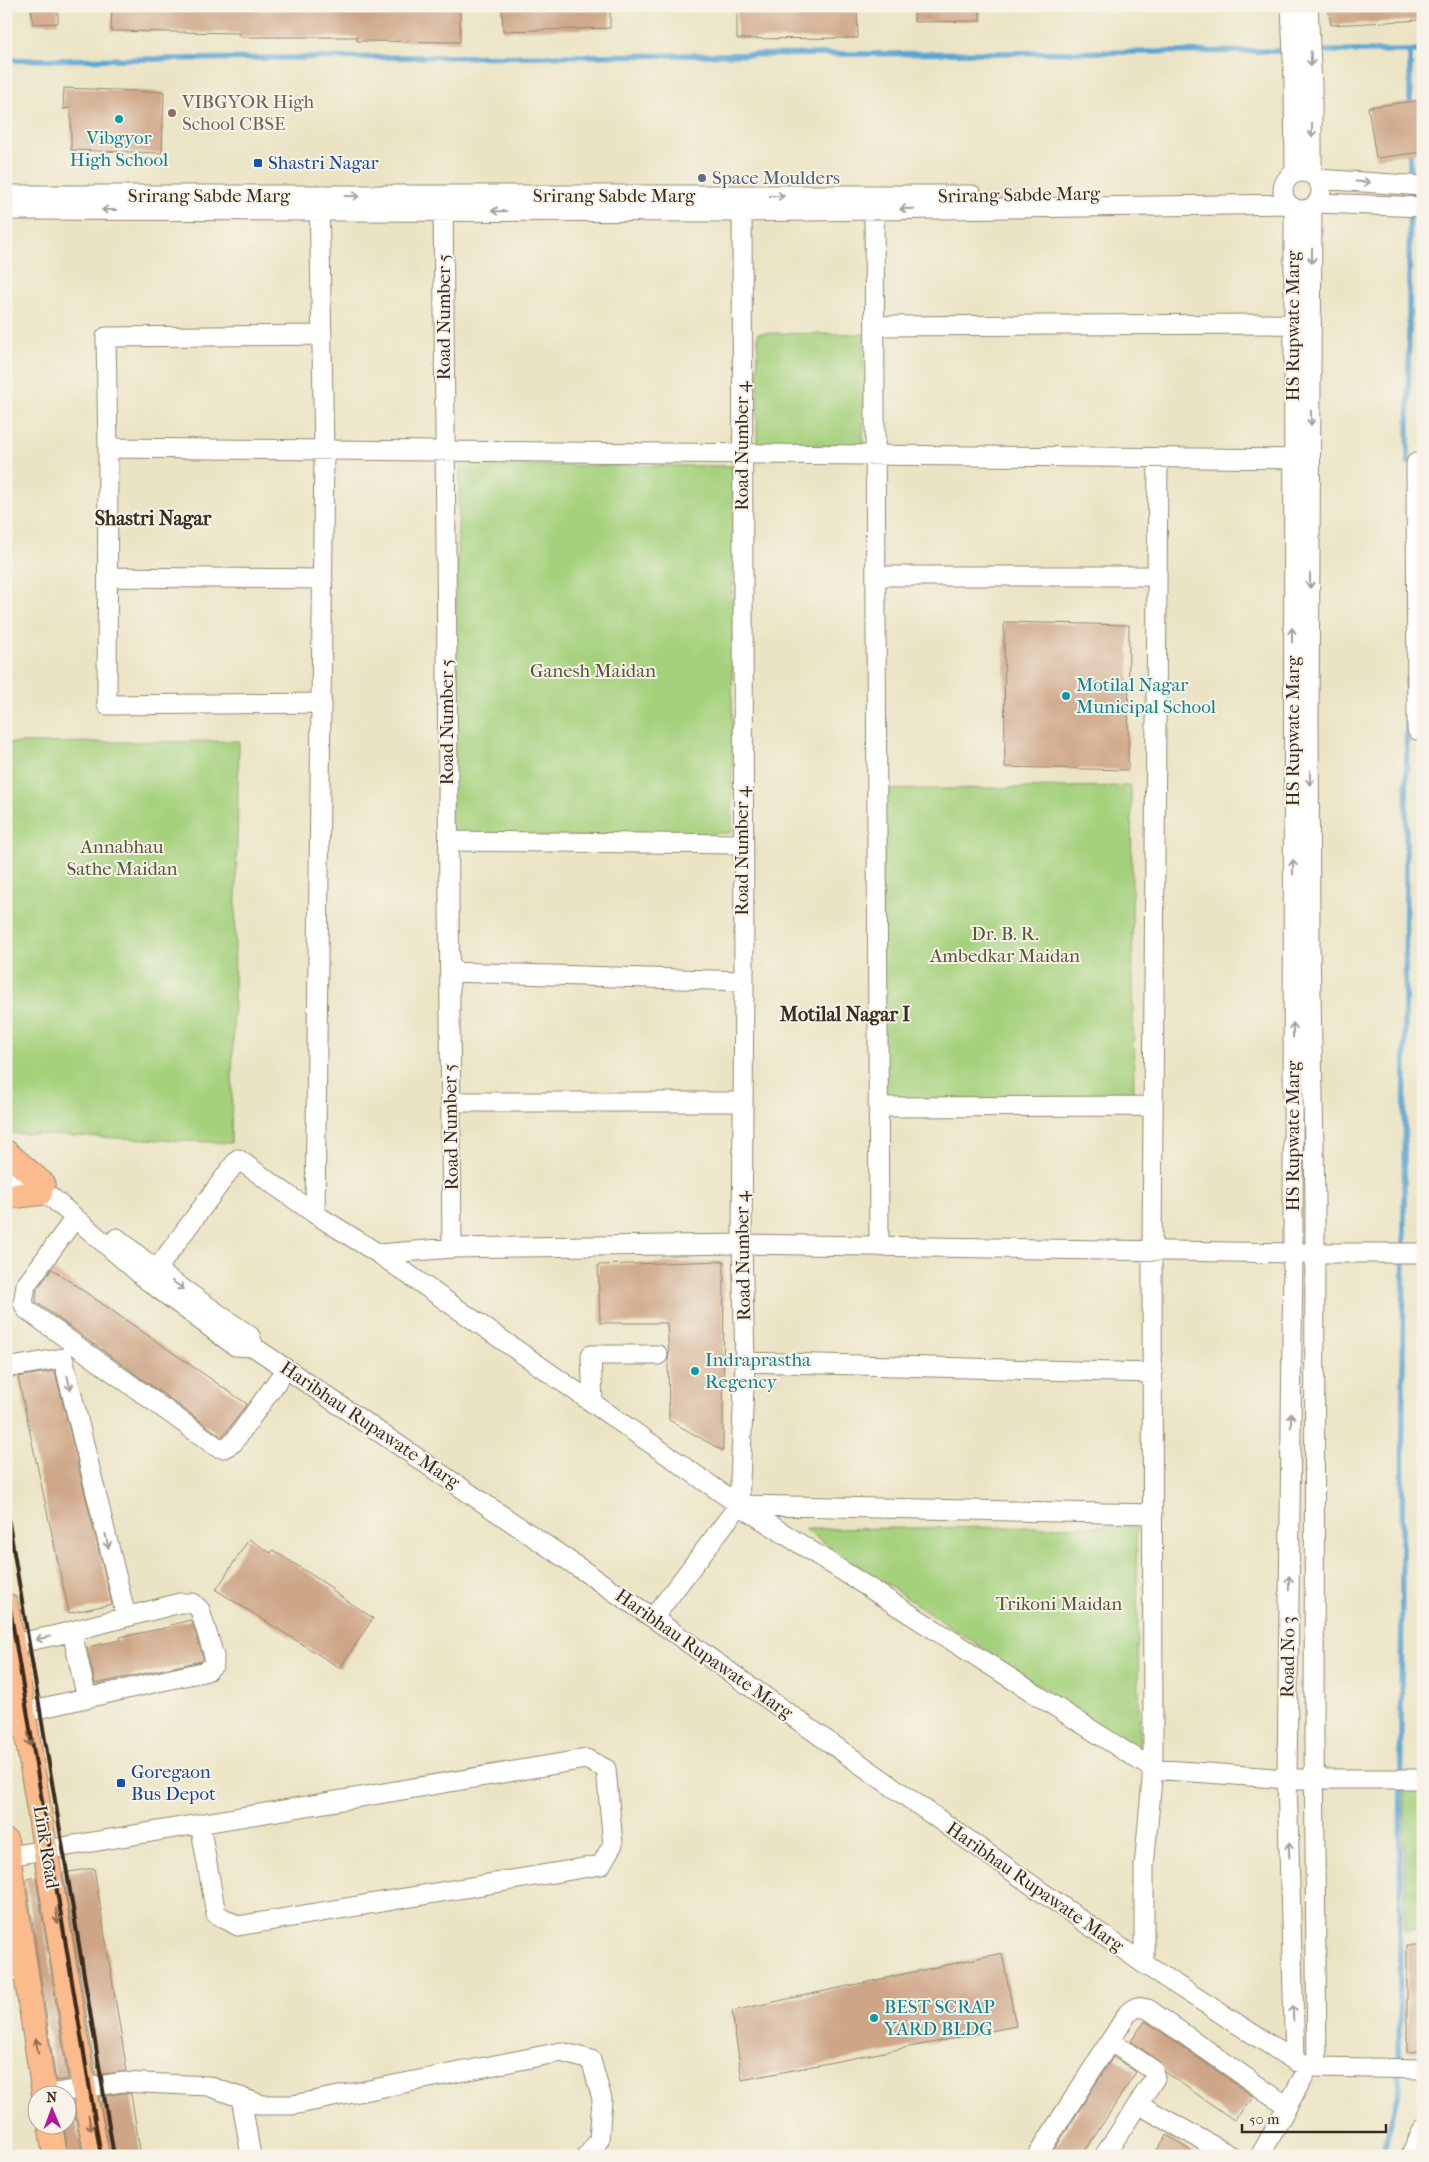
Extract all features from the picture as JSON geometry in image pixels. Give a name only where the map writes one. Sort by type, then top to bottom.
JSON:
[{"type":"main road","points":[[6,1152],[42,1188]]},
{"type":"main road","points":[[6,1197],[42,1188]]},
{"type":"main road","name":"Link Road","points":[[6,1605],[11,1650],[24,1712],[96,2156]]},
{"type":"main road","name":"Link Road","points":[[7,1849],[15,1971],[42,2084]]},
{"type":"main road","points":[[52,2134],[55,2156]]},
{"type":"street","points":[[1291,6],[1302,33]]},
{"type":"street","points":[[1299,203],[1321,192],[1308,176],[1302,33],[1308,6]]},
{"type":"street","points":[[108,448],[1301,459],[1311,298],[1299,203],[1286,181],[1308,176],[1416,186]]},
{"type":"street","points":[[6,195],[58,203]]},
{"type":"street","name":"Srirang Sabde Marg","points":[[58,203],[742,204],[1228,199],[1414,207]]},
{"type":"street","points":[[6,210],[58,203]]},
{"type":"street","points":[[315,1214],[324,450],[319,203]]},
{"type":"street","name":"Road Number 5","points":[[443,203],[452,1248]]},
{"type":"street","points":[[874,203],[879,1247]]},
{"type":"street","name":"HS Rupwate Marg","points":[[1293,1253],[1293,1101],[1302,926],[1301,459],[1292,324],[1292,298],[1299,203]]},
{"type":"street","name":"Road Number 4","points":[[739,1505],[745,1362],[742,1244],[744,981],[742,844],[742,204]]},
{"type":"street","points":[[1292,298],[1311,298]]},
{"type":"street","points":[[875,326],[1292,324]]},
{"type":"street","points":[[322,335],[106,337],[108,448],[107,705],[322,703]]},
{"type":"street","points":[[1144,1964],[1144,1867],[1153,1769],[1152,1251],[1158,458]]},
{"type":"street","points":[[1423,463],[1416,463],[1420,706],[1416,730],[1423,730]]},
{"type":"street","points":[[876,576],[1157,576]]},
{"type":"street","points":[[108,577],[323,579]]},
{"type":"street","points":[[448,842],[742,844]]},
{"type":"street","points":[[1260,2156],[1307,2064],[1315,1779],[1315,1253],[1313,1101],[1302,926]]},
{"type":"street","points":[[450,972],[744,981]]},
{"type":"street","points":[[1293,1101],[1313,1101]]},
{"type":"street","points":[[451,1102],[742,1102]]},
{"type":"street","points":[[878,1107],[1153,1106]]},
{"type":"street","points":[[6,1179],[42,1188],[57,1189],[152,1275],[238,1158],[315,1214],[379,1254],[739,1505],[1153,1769],[1287,1778],[1422,1779]]},
{"type":"street","name":"Haribhau Rupawate Marg","points":[[6,1189],[42,1188],[75,1218],[152,1275],[235,1346],[254,1347],[653,1618],[1144,1964],[1307,2064]]},
{"type":"street","points":[[75,1218],[26,1285],[24,1303],[32,1314],[69,1351],[217,1447],[224,1448],[233,1443],[286,1369]]},
{"type":"street","points":[[379,1254],[452,1248],[742,1244],[1293,1253],[1417,1253]]},
{"type":"street","name":"Road No 3","points":[[1293,1253],[1287,1778],[1307,2064]]},
{"type":"street","points":[[6,1368],[69,1351]]},
{"type":"street","points":[[69,1351],[126,1616]]},
{"type":"street","points":[[593,1403],[591,1356],[658,1355]]},
{"type":"street","points":[[745,1362],[1153,1373]]},
{"type":"street","points":[[739,1505],[1153,1514]]},
{"type":"street","points":[[653,1618],[739,1505]]},
{"type":"street","points":[[11,1650],[126,1616],[180,1603],[193,1603],[200,1610],[214,1656],[214,1664],[207,1671],[24,1712]]},
{"type":"street","points":[[72,1632],[87,1699]]},
{"type":"street","points":[[7,1849],[46,1850],[200,1824],[586,1760],[606,1769],[613,1844],[601,1865],[238,1926],[216,1914],[200,1824]]},
{"type":"street","points":[[1037,2156],[1132,2009],[1142,2007],[1148,2009],[1287,2106]]},
{"type":"street","points":[[1104,2156],[1155,2078],[1153,2070],[1110,2041]]},
{"type":"street","points":[[78,2091],[122,2082],[208,2086],[262,2105],[292,2105],[561,2052],[590,2060],[602,2099],[599,2140],[587,2156]]},
{"type":"street","points":[[1307,2064],[1415,2069]]},
{"type":"street","points":[[241,2097],[251,2156]]},
{"type":"street","points":[[1138,2104],[1231,2156]]},
{"type":"street","points":[[1410,2156],[1423,2129]]},
{"type":"green space","points":[[758,333],[864,334],[863,446],[757,445]]},
{"type":"green space","name":"Ganesh Maidan","points":[[460,465],[733,466],[732,833],[449,840]]},
{"type":"green space","name":"Annabhau Sathe Maidan","points":[[239,741],[231,1143],[6,1133],[6,743]]},
{"type":"green space","name":"Dr. B. R. Ambedkar Maidan","points":[[1131,786],[1134,1099],[878,1101],[877,790]]},
{"type":"green space","name":"Trikoni Maidan","points":[[1136,1526],[1140,1761],[1117,1738],[804,1529]]},
{"type":"green space","points":[[1404,1788],[1423,1789],[1423,1931],[1405,1930]]},
{"type":"building","points":[[31,6],[58,6],[58,23],[33,24]]},
{"type":"building","points":[[112,6],[460,6],[460,42],[357,41],[357,37],[239,37],[239,33],[111,31]]},
{"type":"building","points":[[502,6],[610,6],[610,28],[503,31]]},
{"type":"building","points":[[737,6],[857,6],[858,38],[737,39]]},
{"type":"building","points":[[914,6],[980,6],[980,21],[914,22]]},
{"type":"building","points":[[1328,6],[1423,6],[1423,20],[1331,25]]},
{"type":"building","name":"Vibgyor High School","points":[[64,88],[164,92],[162,153],[71,150],[71,108],[63,109]]},
{"type":"building","points":[[1423,100],[1423,152],[1376,158],[1368,107]]},
{"type":"building","name":"Motilal Nagar Municipal School","points":[[1004,622],[1129,625],[1128,770],[1005,767]]},
{"type":"building","name":"Indraprastha Regency","points":[[724,1261],[723,1451],[669,1420],[667,1323],[600,1323],[598,1265]]},
{"type":"building","points":[[52,1269],[247,1404],[225,1434],[221,1436],[36,1302],[37,1289]]},
{"type":"building","points":[[55,1371],[112,1604],[69,1613],[18,1377]]},
{"type":"building","points":[[249,1539],[271,1553],[273,1550],[332,1588],[331,1590],[373,1618],[340,1668],[216,1590]]},
{"type":"building","points":[[191,1620],[203,1658],[201,1661],[95,1684],[87,1647],[121,1640],[120,1637],[170,1627],[170,1625]]},
{"type":"building","points":[[94,1868],[127,2071],[96,2075],[63,1873]]},
{"type":"building","points":[[36,1877],[68,2079],[56,2081],[26,1879]]},
{"type":"building","points":[[1407,1945],[1423,1945],[1423,2051],[1407,2052]]},
{"type":"building","name":"BEST SCRAP YARD BLDG","points":[[1002,1953],[1016,2026],[742,2080],[732,2011]]},
{"type":"building","points":[[1145,2021],[1254,2097],[1234,2120],[1165,2072],[1159,2061],[1131,2041]]},
{"type":"building","points":[[1113,2057],[1136,2072],[1082,2156],[1050,2156]]},
{"type":"building","points":[[123,2093],[131,2094],[141,2156],[110,2156],[99,2097]]},
{"type":"building","points":[[78,2131],[83,2156],[68,2156],[65,2134],[78,2134]]},
{"type":"building","points":[[1167,2135],[1198,2156],[1153,2156]]},
{"type":"waterway","points":[[6,60],[1291,51]]},
{"type":"waterway","points":[[1312,51],[1423,51]]},
{"type":"waterway","points":[[1410,51],[1410,108]]},
{"type":"waterway","points":[[1408,463],[1410,148]]},
{"type":"waterway","points":[[1383,2156],[1399,2088],[1407,680]]},
{"type":"railway","points":[[6,1505],[114,2156]]},
{"type":"railway","points":[[6,1584],[101,2156]]},
{"type":"place","name":"VIBGYOR High School CBSE","points":[[172,113]]},
{"type":"place","name":"Vibgyor High School","points":[[119,119]]},
{"type":"place","name":"Shastri Nagar","points":[[258,163]]},
{"type":"place","name":"Space Moulders","points":[[702,178]]},
{"type":"place","name":"Motilal Nagar Municipal School","points":[[1066,696]]},
{"type":"place","name":"Indraprastha Regency","points":[[695,1371]]},
{"type":"place","name":"Goregaon Bus Depot","points":[[121,1783]]},
{"type":"place","name":"BEST SCRAP YARD BLDG","points":[[874,2018]]},
{"type":"district","name":"Shastri Nagar","points":[[153,518]]},
{"type":"district","name":"Motilal Nagar I","points":[[845,1014]]}]
